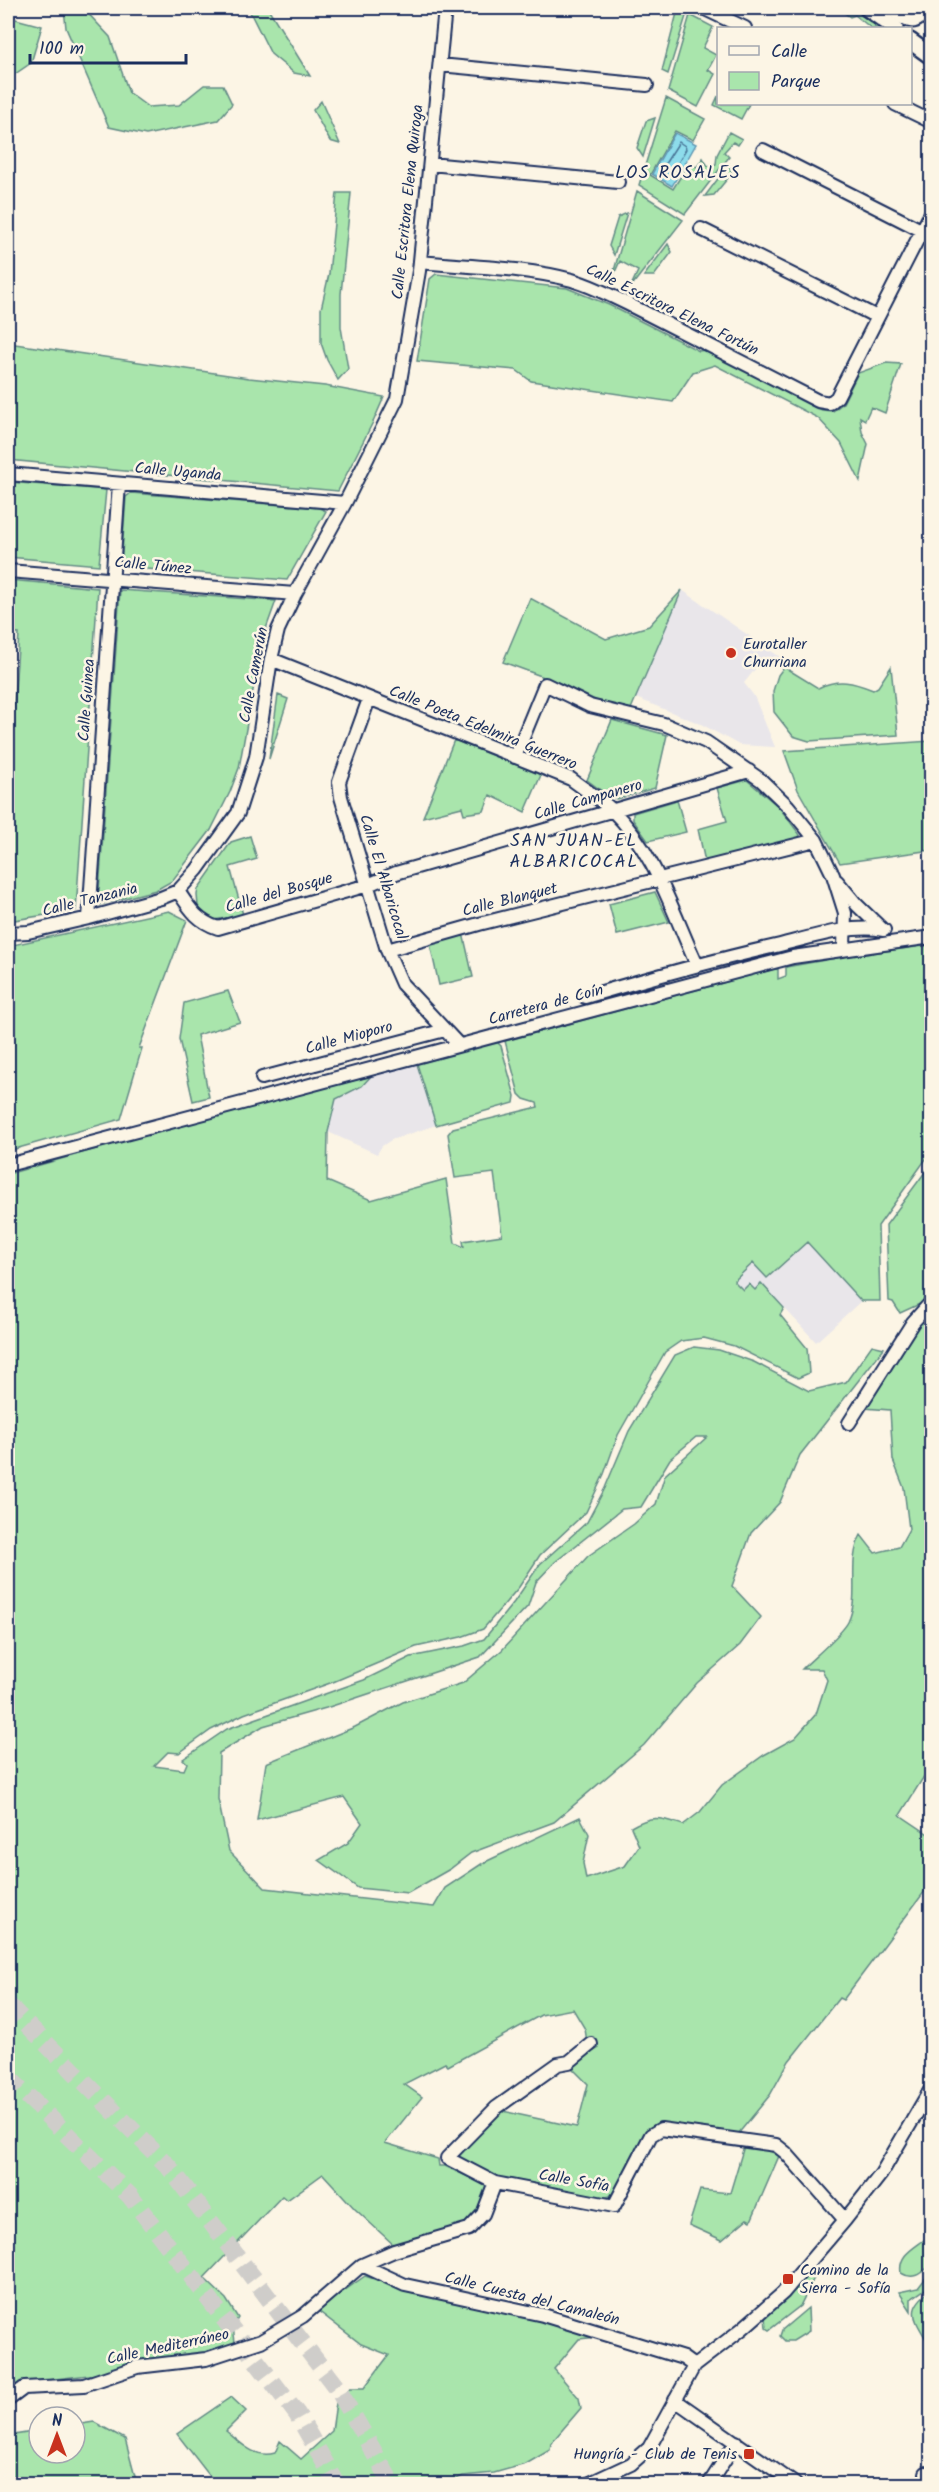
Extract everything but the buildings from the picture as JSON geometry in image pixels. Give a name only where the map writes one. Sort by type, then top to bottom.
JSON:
[{"type":"main road","points":[[867,8],[894,27]]},
{"type":"main road","points":[[912,42],[932,57]]},
{"type":"street","name":"Calle Escritora Elena Quiroga","points":[[397,399],[420,262],[445,8]]},
{"type":"street","points":[[703,8],[743,27]]},
{"type":"street","points":[[890,8],[907,21],[916,21],[927,8]]},
{"type":"street","points":[[440,65],[647,85]]},
{"type":"street","points":[[897,105],[932,122]]},
{"type":"street","points":[[763,150],[921,230]]},
{"type":"street","points":[[430,164],[618,182]]},
{"type":"street","points":[[701,229],[877,318],[932,211]]},
{"type":"street","name":"Calle Escritora Elena Fortún","points":[[420,262],[541,273],[581,283],[628,304],[818,400],[830,403],[837,397],[877,318]]},
{"type":"street","name":"Calle Camerún","points":[[178,891],[197,870],[238,813],[256,757],[271,659],[278,630],[397,399]]},
{"type":"street","name":"Calle Uganda","points":[[8,474],[345,503]]},
{"type":"street","name":"Calle Guinea","points":[[89,918],[118,484]]},
{"type":"street","name":"Calle Túnez","points":[[8,571],[295,594]]},
{"type":"street","name":"Calle Poeta Edelmira Guerrero","points":[[271,659],[571,779],[612,810],[641,844],[660,880],[697,965]]},
{"type":"street","points":[[515,757],[545,684],[590,706],[664,724],[706,742],[749,771],[788,806],[816,840],[833,875],[845,913],[844,948]]},
{"type":"street","name":"Calle El Albaricocal","points":[[369,699],[339,782],[341,797],[387,950],[402,984],[459,1045]]},
{"type":"street","name":"Calle Campanero","points":[[368,885],[396,873],[749,771]]},
{"type":"street","name":"Calle Blanquet","points":[[387,950],[479,924],[816,840]]},
{"type":"street","points":[[833,875],[857,905],[884,930],[905,940]]},
{"type":"street","name":"Calle del Bosque","points":[[178,891],[194,915],[205,924],[218,928],[368,885]]},
{"type":"street","name":"Calle Tanzania","points":[[8,933],[27,932],[89,918],[178,891]]},
{"type":"street","name":"Carretera de Coín","points":[[585,997],[697,965],[845,931],[867,927],[884,930]]},
{"type":"street","name":"Carretera de Coín","points":[[8,1165],[773,962],[844,948],[932,937]]},
{"type":"street","name":"Calle Mioporo","points":[[262,1078],[445,1030]]},
{"type":"street","points":[[849,1423],[913,1322],[932,1301]]},
{"type":"street","name":"Calle Sofía","points":[[591,2044],[569,2062],[558,2064],[496,2108],[447,2158],[495,2183],[614,2206],[651,2136],[662,2129],[776,2145],[786,2153],[845,2220]]},
{"type":"street","points":[[588,2484],[631,2464],[649,2448],[693,2366],[742,2329],[783,2293],[881,2174],[932,2087]]},
{"type":"street","name":"Calle Mediterráneo","points":[[8,2400],[24,2388],[84,2385],[137,2367],[206,2359],[261,2341],[303,2316],[362,2265],[394,2251],[469,2229],[483,2214],[495,2183]]},
{"type":"street","name":"Calle Cuesta del Camaleón","points":[[362,2265],[405,2285],[543,2315],[683,2358],[693,2366]]},
{"type":"street","points":[[675,2400],[795,2484]]},
{"type":"street","points":[[709,2484],[736,2442]]},
{"type":"shaded area","points":[[682,590],[780,657],[771,663],[764,658],[744,683],[754,696],[775,747],[739,745],[701,724],[636,698]]},
{"type":"shaded area","points":[[417,1064],[436,1125],[391,1140],[382,1146],[377,1154],[328,1132],[336,1099],[362,1086],[371,1076]]},
{"type":"shaded area","points":[[806,1242],[861,1301],[816,1342],[762,1284],[754,1290],[743,1290],[734,1281],[754,1263],[768,1278]]},
{"type":"green space","points":[[64,8],[83,8],[110,37],[129,93],[148,107],[179,105],[204,85],[223,85],[232,104],[218,120],[146,135],[109,127],[66,28]]},
{"type":"green space","points":[[248,8],[268,8],[310,76],[294,73],[271,54]]},
{"type":"green space","points":[[838,8],[856,8],[882,27],[870,27],[855,15],[850,17]]},
{"type":"green space","points":[[678,9],[687,13],[668,74],[662,71]]},
{"type":"green space","points":[[690,15],[713,27],[703,48],[716,55],[708,70],[715,74],[698,107],[668,91]]},
{"type":"green space","points":[[8,17],[42,26],[31,63],[15,74],[8,72]]},
{"type":"green space","points":[[666,98],[705,119],[693,140],[675,131],[650,175],[673,189],[689,163],[697,167],[703,158],[708,166],[716,164],[717,155],[729,132],[742,139],[738,145],[733,142],[724,152],[729,157],[685,214],[639,185]]},
{"type":"green space","points":[[717,98],[717,105],[748,105],[741,119],[714,105]]},
{"type":"green space","points":[[321,101],[340,144],[330,141],[313,110]]},
{"type":"green space","points":[[655,118],[643,157],[637,148],[646,121]]},
{"type":"green space","points":[[729,164],[732,173],[714,195],[705,196]]},
{"type":"green space","points":[[637,191],[683,220],[630,288],[638,271],[620,261],[611,281]]},
{"type":"green space","points":[[337,193],[351,193],[341,294],[341,327],[348,369],[338,380],[321,343],[321,309],[329,274]]},
{"type":"green space","points":[[627,213],[614,255],[609,246],[618,217]]},
{"type":"green space","points":[[668,244],[672,252],[654,276],[644,276]]},
{"type":"green space","points":[[436,274],[567,288],[609,305],[699,351],[705,350],[822,410],[833,411],[843,403],[858,373],[886,363],[901,364],[885,413],[871,407],[865,420],[860,417],[862,432],[868,444],[860,481],[841,443],[818,418],[715,365],[693,372],[673,402],[531,381],[516,370],[417,361],[430,279]]},
{"type":"green space","points":[[8,343],[249,378],[325,386],[384,397],[338,491],[8,460]]},
{"type":"green space","points":[[8,482],[106,490],[99,565],[8,557]]},
{"type":"green space","points":[[131,493],[319,508],[326,511],[287,580],[121,567],[126,497]]},
{"type":"green space","points":[[8,580],[98,588],[76,910],[8,921],[8,761],[10,760],[19,634],[8,633]]},
{"type":"green space","points":[[120,590],[276,601],[262,640],[239,768],[211,830],[172,881],[156,890],[98,905]]},
{"type":"green space","points":[[682,590],[631,709],[597,701],[560,683],[503,662],[530,598],[606,639],[649,626]]},
{"type":"green space","points":[[784,667],[818,688],[846,682],[873,690],[878,687],[891,667],[898,735],[809,741],[793,736],[774,712],[773,691],[778,675]]},
{"type":"green space","points":[[278,695],[288,699],[269,759]]},
{"type":"green space","points":[[612,720],[667,735],[655,788],[617,799],[610,797],[587,780]]},
{"type":"green space","points":[[454,740],[541,775],[525,812],[490,795],[484,811],[464,814],[462,807],[423,817]]},
{"type":"green space","points":[[931,741],[931,850],[840,863],[798,790],[784,751]]},
{"type":"green space","points":[[747,780],[779,807],[800,835],[798,839],[705,862],[698,829],[727,821],[717,788]]},
{"type":"green space","points":[[677,800],[686,832],[648,841],[633,820],[633,813]]},
{"type":"green space","points":[[250,836],[257,859],[230,867],[243,915],[214,920],[202,912],[198,906],[198,889],[231,842]]},
{"type":"green space","points":[[655,892],[669,922],[617,935],[609,904]]},
{"type":"green space","points":[[169,911],[187,920],[139,1048],[142,1048],[121,1119],[8,1151],[8,946]]},
{"type":"green space","points":[[463,933],[473,977],[439,985],[430,944]]},
{"type":"green space","points":[[931,945],[931,1152],[878,1226],[880,1301],[861,1301],[807,1242],[767,1278],[753,1263],[734,1281],[743,1290],[749,1284],[755,1290],[761,1283],[784,1308],[780,1315],[807,1348],[809,1373],[798,1378],[734,1346],[704,1338],[681,1341],[665,1352],[618,1435],[604,1474],[586,1512],[540,1555],[519,1587],[483,1629],[461,1637],[416,1647],[333,1682],[244,1714],[211,1730],[179,1753],[168,1752],[154,1766],[184,1770],[187,1763],[183,1759],[227,1729],[364,1680],[411,1657],[464,1646],[484,1639],[514,1602],[540,1564],[587,1522],[605,1488],[629,1431],[675,1355],[694,1347],[719,1350],[754,1362],[809,1391],[846,1382],[872,1345],[884,1348],[800,1455],[780,1502],[751,1533],[732,1586],[761,1617],[740,1645],[697,1683],[644,1745],[554,1822],[471,1853],[450,1869],[408,1893],[358,1888],[319,1860],[348,1843],[362,1823],[344,1797],[257,1820],[266,1763],[355,1727],[403,1702],[463,1683],[502,1650],[588,1556],[634,1524],[656,1504],[665,1475],[707,1437],[696,1437],[670,1459],[641,1507],[622,1509],[555,1562],[536,1582],[528,1606],[480,1657],[326,1708],[263,1726],[219,1753],[218,1799],[229,1851],[265,1888],[434,1907],[445,1888],[483,1863],[580,1817],[589,1834],[583,1863],[586,1879],[625,1866],[639,1846],[631,1827],[645,1820],[657,1818],[683,1825],[700,1812],[722,1785],[764,1755],[795,1738],[816,1714],[827,1680],[822,1669],[802,1669],[834,1639],[848,1622],[853,1601],[854,1556],[861,1535],[875,1553],[899,1547],[909,1529],[904,1488],[893,1460],[890,1410],[864,1408],[901,1350],[931,1309],[931,1765],[900,1815],[931,1836],[931,1883],[843,2000],[839,1998],[789,2061],[770,2095],[738,2134],[698,2129],[650,2130],[617,2188],[610,2196],[599,2199],[504,2180],[456,2158],[498,2110],[577,2127],[588,2084],[569,2065],[599,2048],[592,2041],[587,2042],[585,2029],[573,2009],[541,2015],[448,2066],[445,2063],[404,2084],[422,2097],[385,2143],[438,2159],[439,2166],[445,2166],[490,2187],[480,2210],[470,2223],[396,2247],[355,2209],[323,2174],[287,2200],[282,2196],[204,2278],[226,2299],[238,2318],[233,2326],[235,2342],[222,2350],[135,2363],[98,2376],[97,2374],[21,2383],[8,2392],[8,1174],[177,1126],[371,1076],[362,1086],[336,1099],[328,1132],[327,1181],[371,1200],[446,1179],[455,1243],[464,1247],[463,1241],[502,1235],[494,1173],[455,1178],[448,1134],[453,1128],[538,1107],[537,1103],[524,1099],[519,1094],[505,1041],[778,968],[778,979],[786,976],[786,967]]},
{"type":"green space","points":[[228,991],[240,1022],[197,1035],[209,1097],[193,1101],[179,1039],[184,1003]]},
{"type":"green space","points":[[497,1042],[501,1046],[515,1096],[514,1103],[436,1125],[417,1064]]},
{"type":"green space","points":[[931,1164],[931,1292],[922,1303],[900,1313],[893,1302],[889,1301],[886,1225]]},
{"type":"green space","points":[[744,2146],[767,2149],[779,2156],[751,2221],[747,2219],[722,2240],[689,2225],[700,2190],[730,2193]]},
{"type":"green space","points":[[924,2240],[931,2240],[931,2265],[914,2276],[901,2273],[904,2257]]},
{"type":"green space","points":[[811,2268],[816,2268],[817,2272],[800,2306],[769,2330],[766,2328],[765,2316],[782,2303]]},
{"type":"green space","points":[[931,2271],[931,2285],[911,2299],[911,2311],[899,2292],[918,2288]]},
{"type":"green space","points":[[365,2276],[426,2296],[490,2308],[598,2337],[579,2339],[554,2369],[579,2398],[581,2408],[551,2443],[550,2450],[526,2464],[494,2473],[463,2476],[425,2484],[388,2484],[385,2481],[380,2484],[216,2484],[177,2434],[231,2397],[246,2411],[226,2431],[254,2452],[275,2453],[280,2441],[301,2459],[332,2431],[336,2403],[350,2388],[364,2388],[389,2355],[361,2344],[317,2310]]},
{"type":"green space","points":[[931,2290],[931,2348],[917,2323],[915,2310],[922,2297]]},
{"type":"green space","points":[[808,2308],[809,2331],[793,2341],[785,2341],[780,2336],[782,2330]]},
{"type":"green space","points":[[94,2422],[125,2439],[137,2484],[8,2484],[8,2436],[27,2433],[27,2465],[87,2465],[87,2423]]},
{"type":"water","points":[[675,133],[696,144],[672,186],[652,174]]},
{"type":"tunnel","points":[[8,2005],[169,2167],[339,2391],[392,2484]]},
{"type":"tunnel","points":[[8,2077],[130,2196],[297,2414],[337,2484]]},
{"type":"place","name":"Eurotaller Churriana","points":[[731,653]]},
{"type":"place","name":"Camino de la Sierra - Sofía","points":[[788,2279]]},
{"type":"place","name":"Hungría - Club de Tenis","points":[[749,2454]]},
{"type":"district","name":"LOS ROSALES","points":[[678,173]]},
{"type":"district","name":"SAN JUAN-EL ALBARICOCAL","points":[[574,851]]}]
